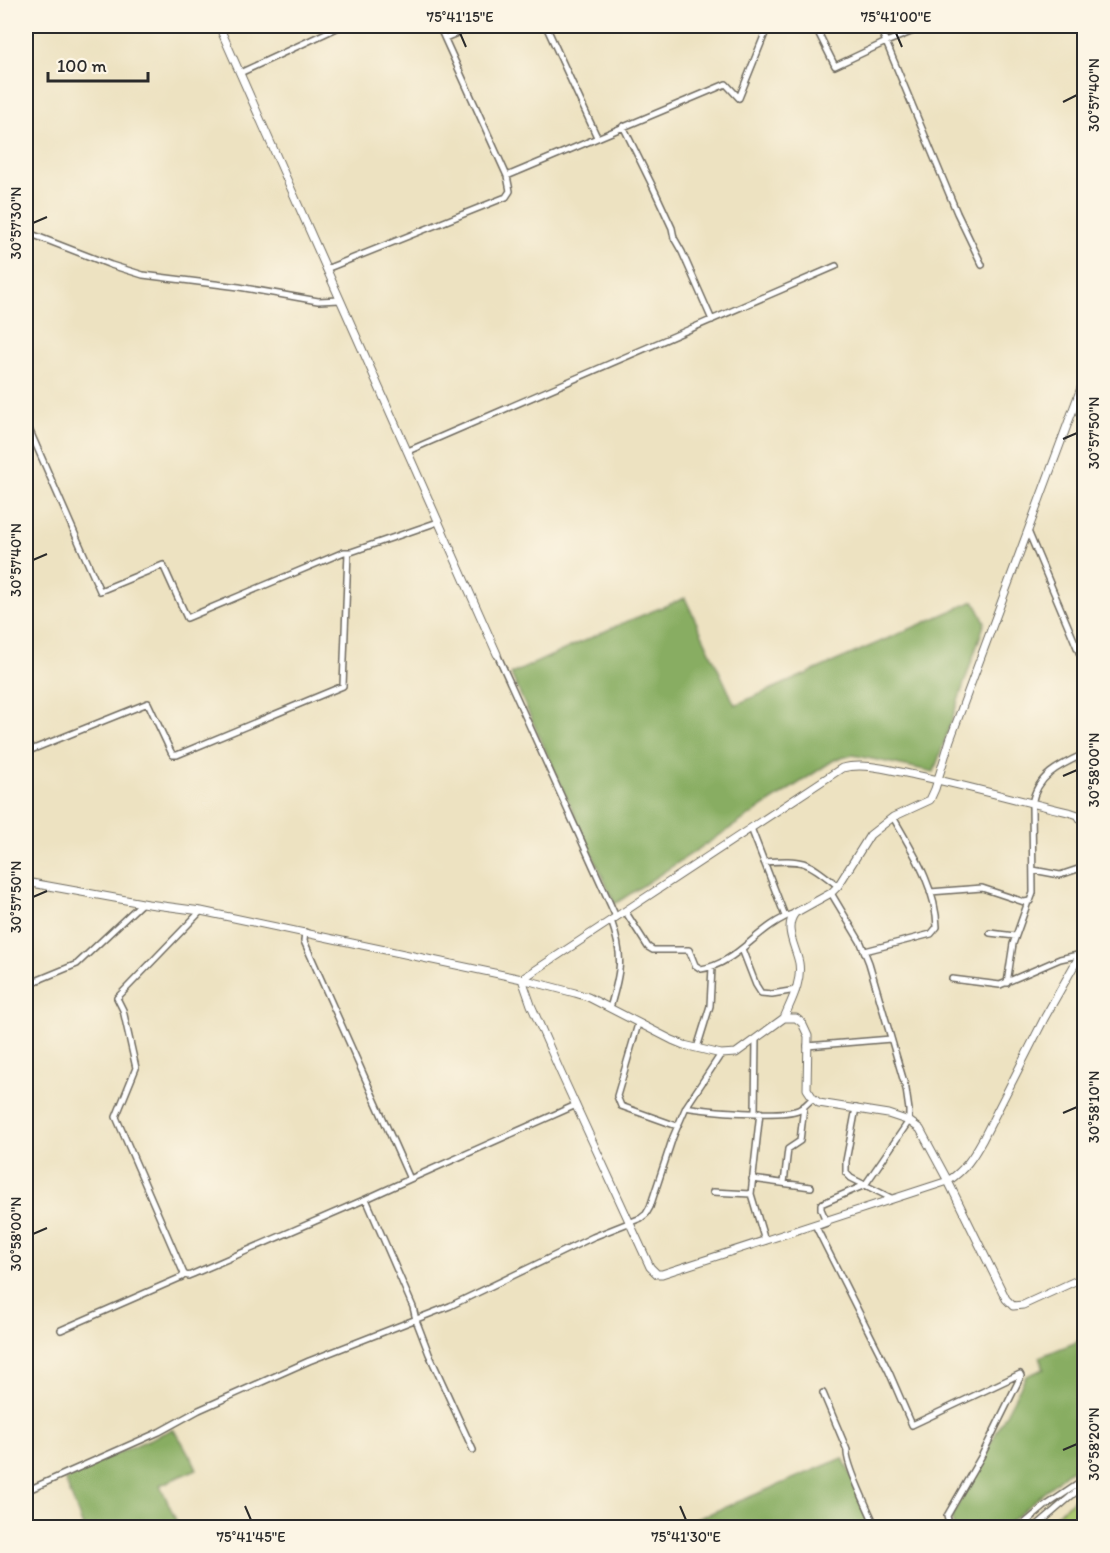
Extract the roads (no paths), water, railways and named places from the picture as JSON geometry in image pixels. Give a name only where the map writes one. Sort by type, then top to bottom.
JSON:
[{"type":"street","points":[[219,26],[614,918],[621,962],[610,1008]]},
{"type":"street","points":[[240,73],[340,26]]},
{"type":"street","points":[[326,269],[506,197],[510,191],[507,176],[439,26]]},
{"type":"street","points":[[445,38],[474,26]]},
{"type":"street","points":[[546,26],[597,137]]},
{"type":"street","points":[[507,176],[726,84],[736,98],[739,98],[768,26]]},
{"type":"street","points":[[815,26],[835,66],[926,26]]},
{"type":"street","points":[[879,26],[957,213],[982,265]]},
{"type":"street","points":[[623,126],[672,228],[674,238],[712,320]]},
{"type":"street","points":[[26,232],[143,275],[239,287],[308,300],[340,300]]},
{"type":"street","points":[[408,451],[836,266]]},
{"type":"street","points":[[625,911],[651,949],[689,950],[697,968],[712,967],[742,949],[767,927],[831,893],[838,886],[870,835],[893,817],[930,800],[1084,380]]},
{"type":"street","points":[[26,422],[100,591],[163,565],[187,618],[348,552],[438,522]]},
{"type":"street","points":[[1028,531],[1084,664]]},
{"type":"street","points":[[26,752],[148,703],[171,752],[177,755],[343,686],[348,552]]},
{"type":"street","points":[[1007,983],[1009,960],[1015,936],[1033,893],[1032,804],[1034,792],[1053,768],[1084,754]]},
{"type":"street","points":[[522,979],[837,771],[849,767],[868,766],[938,780],[1072,813],[1078,815],[1084,825]]},
{"type":"street","points":[[864,951],[934,933],[936,930],[937,922],[930,892],[916,856],[893,817]]},
{"type":"street","points":[[751,828],[785,916]]},
{"type":"street","points":[[764,862],[801,861],[818,870],[838,886]]},
{"type":"street","points":[[1033,870],[1060,875],[1084,867]]},
{"type":"street","points":[[26,882],[201,911],[522,979],[588,997],[684,1045],[721,1054],[736,1053],[784,1018],[800,974],[800,964],[790,926],[795,913]]},
{"type":"street","points":[[930,892],[982,888],[1028,902]]},
{"type":"street","points":[[826,1221],[821,1204],[865,1185],[909,1121],[906,1089],[864,951],[831,893]]},
{"type":"street","points":[[26,985],[77,964],[142,903]]},
{"type":"street","points":[[184,1274],[116,1117],[136,1068],[123,1010],[117,998],[201,911]]},
{"type":"street","points":[[305,932],[304,940],[410,1179]]},
{"type":"street","points":[[990,933],[1015,936]]},
{"type":"street","points":[[742,949],[756,986],[761,993],[796,990]]},
{"type":"street","points":[[522,979],[531,1005],[576,1106],[650,1267],[657,1274],[674,1271],[948,1181],[961,1172],[972,1159],[1045,1017],[1083,951]]},
{"type":"street","points":[[952,979],[992,985],[1007,983],[1052,962],[1083,951]]},
{"type":"street","points":[[697,1048],[708,1013],[712,967]]},
{"type":"street","points":[[784,1018],[796,1018],[802,1023],[808,1036],[807,1089],[813,1098],[819,1102],[888,1114],[909,1121],[922,1132],[1006,1299],[1013,1306],[1023,1305],[1084,1277]]},
{"type":"street","points":[[638,1024],[619,1089],[618,1103],[677,1126]]},
{"type":"street","points":[[756,1039],[758,1112],[751,1194],[765,1241]]},
{"type":"street","points":[[807,1046],[891,1039]]},
{"type":"street","points":[[26,1491],[159,1432],[199,1410],[309,1360],[450,1306],[594,1237],[644,1216],[648,1212],[677,1126],[686,1107],[721,1054]]},
{"type":"street","points":[[686,1107],[791,1112],[804,1106],[813,1098]]},
{"type":"street","points":[[184,1274],[190,1275],[576,1106]]},
{"type":"street","points":[[784,1183],[788,1149],[798,1143],[801,1138],[804,1106]]},
{"type":"street","points":[[856,1108],[845,1168],[847,1175],[893,1199]]},
{"type":"street","points":[[752,1179],[812,1186]]},
{"type":"street","points":[[713,1192],[751,1194]]},
{"type":"street","points":[[366,1199],[473,1450]]},
{"type":"street","points":[[826,1221],[827,1223],[816,1227],[889,1372],[912,1425],[1020,1374],[1021,1376],[981,1457],[947,1516],[950,1527]]},
{"type":"street","points":[[61,1330],[182,1278],[184,1274]]},
{"type":"street","points":[[823,1393],[876,1527]]},
{"type":"street","points":[[1019,1527],[1084,1480]]},
{"type":"street","points":[[1034,1527],[1084,1485]]}]
